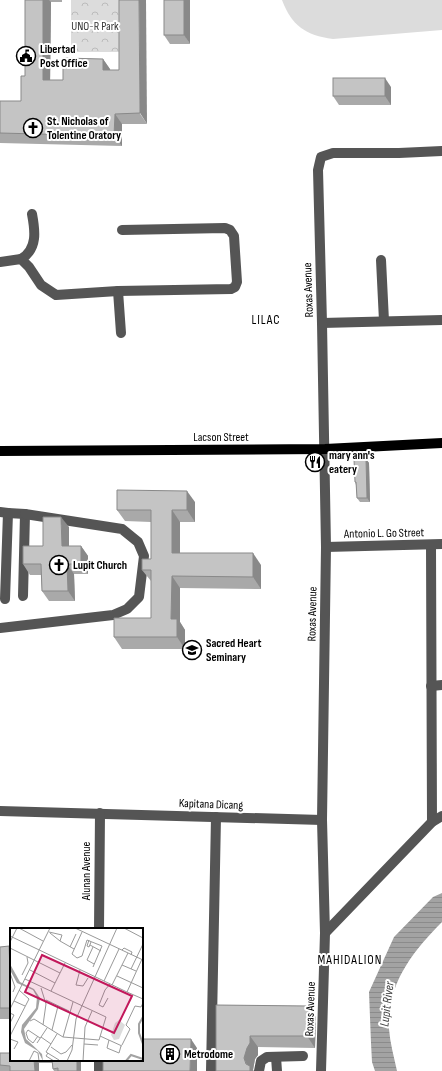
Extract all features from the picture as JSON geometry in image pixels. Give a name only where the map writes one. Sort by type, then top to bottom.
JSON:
[{"type":"main road","name":"Lacson Street","points":[[0,451],[325,449],[442,444]]},
{"type":"street","name":"Roxas Avenue","points":[[321,1071],[325,934],[322,820],[326,547],[318,170],[321,157],[333,153],[399,153],[442,151]]},
{"type":"street","points":[[0,262],[21,259],[29,251],[35,239],[32,214]]},
{"type":"street","points":[[21,259],[29,267],[41,285],[56,295],[118,291],[231,289],[235,287],[238,282],[234,236],[230,230],[225,228],[122,230]]},
{"type":"street","points":[[381,260],[384,321]]},
{"type":"street","points":[[118,291],[121,333]]},
{"type":"street","points":[[322,323],[442,320]]},
{"type":"street","points":[[0,628],[113,615],[127,609],[138,597],[144,556],[138,542],[122,529],[24,514],[4,513],[5,599]]},
{"type":"street","points":[[24,514],[24,596]]},
{"type":"street","name":"Antonio L. Go Street","points":[[326,547],[442,544]]},
{"type":"street","points":[[431,545],[432,822]]},
{"type":"street","points":[[431,686],[442,684]]},
{"type":"street","name":"Kapitana Dicang","points":[[0,811],[322,820]]},
{"type":"street","name":"Alunan Avenue","points":[[99,928],[100,813]]},
{"type":"street","points":[[325,934],[432,822],[442,816]]},
{"type":"street","points":[[211,1071],[216,817]]},
{"type":"street","points":[[260,1071],[261,1061],[267,1057],[303,1056]]},
{"type":"street","points":[[276,1057],[277,1071]]},
{"type":"street","points":[[98,1071],[99,1061]]},
{"type":"green space","name":"UNO-R Park","points":[[71,0],[120,0],[119,52],[71,52]]},
{"type":"green space","points":[[282,0],[442,0],[442,30],[333,39],[315,35],[301,28],[290,16]]},
{"type":"water","name":"Lupit River","points":[[442,893],[442,922],[412,957],[397,983],[392,998],[389,1013],[389,1029],[397,1071],[375,1071],[372,1062],[369,992],[394,937],[433,897]]},
{"type":"building","points":[[25,0],[43,0],[43,80],[63,80],[63,58],[103,59],[103,70],[119,70],[119,0],[139,0],[140,113],[115,114],[114,136],[0,133],[0,101],[21,101],[21,76],[25,76]]},
{"type":"building","points":[[164,0],[184,0],[184,35],[164,35]]},
{"type":"building","points":[[333,78],[385,78],[385,96],[333,96]]},
{"type":"building","points":[[354,459],[366,459],[367,498],[357,498]]},
{"type":"building","points":[[117,490],[187,491],[187,510],[172,510],[172,553],[253,553],[253,577],[172,576],[171,619],[177,619],[177,637],[114,637],[114,618],[151,618],[151,570],[142,570],[142,559],[151,559],[151,510],[117,510]]},
{"type":"building","points":[[43,517],[61,517],[62,546],[81,546],[81,564],[67,564],[68,591],[42,591],[41,564],[23,564],[23,546],[43,546]]},
{"type":"building","points":[[9,946],[10,1008],[0,1008],[0,947]]},
{"type":"building","points":[[216,1005],[308,1006],[307,1036],[250,1036],[250,1043],[244,1058],[246,1064],[250,1066],[250,1071],[216,1071]]},
{"type":"building","name":"Metrodome","points":[[143,1039],[191,1039],[190,1071],[103,1071],[103,1061],[143,1061]]},
{"type":"building","points":[[0,1053],[10,1053],[10,1061],[34,1061],[35,1071],[10,1071],[10,1066],[0,1065]]},
{"type":"building","points":[[52,1061],[77,1061],[77,1071],[58,1071],[58,1068],[53,1069]]},
{"type":"place","name":"Libertad Post Office","points":[[26,56]]},
{"type":"place","name":"St. Nicholas of Tolentine Oratory","points":[[33,128]]},
{"type":"place","name":"mary ann's eatery","points":[[315,462]]},
{"type":"place","name":"Lupit Church","points":[[59,565]]},
{"type":"place","name":"Sacred Heart Seminary","points":[[192,650]]},
{"type":"place","name":"Metrodome","points":[[170,1054]]},
{"type":"district","name":"LILAC","points":[[266,319]]},
{"type":"district","name":"MAHIDALION","points":[[350,959]]}]
